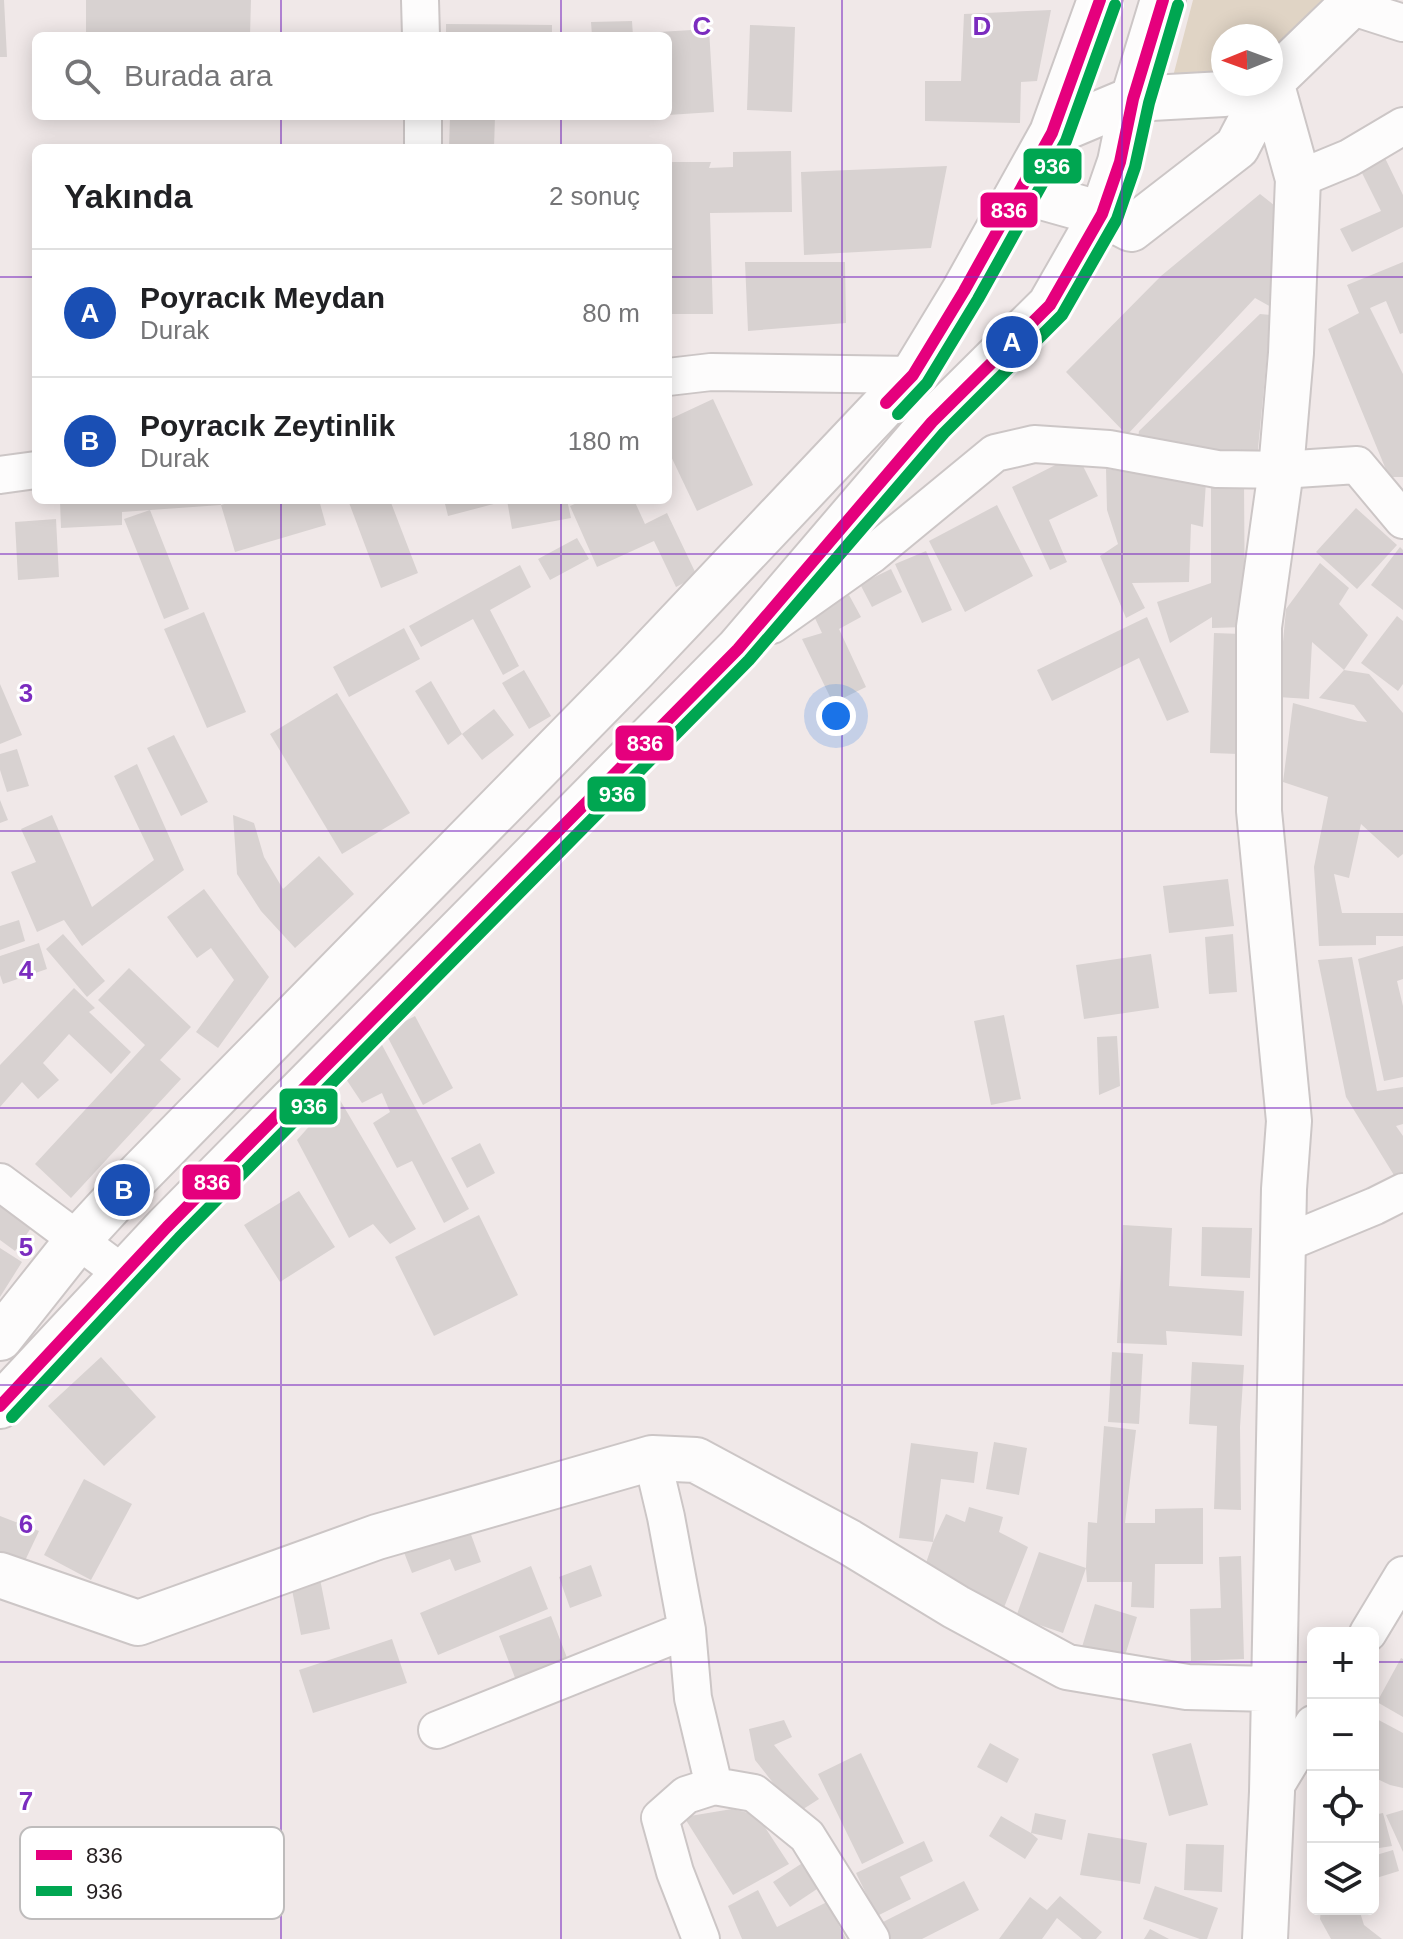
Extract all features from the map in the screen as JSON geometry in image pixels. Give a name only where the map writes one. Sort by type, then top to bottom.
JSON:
[{"type":"street","points":[[420,0],[421,32]]},
{"type":"street","points":[[0,1338],[77,1241],[124,1190],[634,670],[913,375],[1052,133],[1100,0]]},
{"type":"street","points":[[1117,221],[1120,162],[1133,99],[1163,0]]},
{"type":"street","points":[[1283,71],[1353,3],[1403,23]]},
{"type":"street","points":[[1052,133],[1133,99],[1211,95]]},
{"type":"street","points":[[0,1406],[122,1273],[738,649],[932,422],[1050,305],[1117,221],[1237,147],[1264,96]]},
{"type":"street","points":[[1265,1939],[1272,1792],[1284,1189],[1289,1121],[1259,811],[1259,627],[1281,470],[1291,353],[1298,179],[1275,96]]},
{"type":"street","points":[[423,120],[423,144]]},
{"type":"street","points":[[1298,179],[1349,158],[1403,126]]},
{"type":"street","points":[[1020,191],[1117,221]]},
{"type":"street","points":[[672,377],[711,372],[913,375]]},
{"type":"street","points":[[738,649],[871,555],[995,453],[1034,444],[1109,449],[1217,469],[1281,470],[1357,465],[1401,517]]},
{"type":"street","points":[[0,475],[32,471]]},
{"type":"street","points":[[0,1182],[122,1273]]},
{"type":"street","points":[[1283,1244],[1403,1192]]},
{"type":"street","points":[[0,1575],[138,1623],[377,1537],[652,1458],[696,1460],[849,1542],[956,1607],[1067,1667],[1187,1687],[1274,1689]]},
{"type":"street","points":[[652,1458],[687,1630],[693,1698],[714,1786]]},
{"type":"street","points":[[1372,1627],[1403,1575]]},
{"type":"street","points":[[437,1730],[687,1630]]},
{"type":"street","points":[[1272,1792],[1307,1734]]},
{"type":"street","points":[[701,1939],[675,1872],[660,1818],[686,1795],[714,1786],[754,1793],[807,1836],[871,1939]]},
{"type":"shaded area","points":[[1193,0],[1323,0],[1283,44],[1283,24],[1211,24],[1211,75],[1171,84]]},
{"type":"building","points":[[0,0],[4,0],[7,57],[0,57]]},
{"type":"building","points":[[86,0],[251,0],[250,32],[86,32]]},
{"type":"building","points":[[1051,10],[1037,81],[1021,82],[1020,123],[925,121],[925,81],[961,81],[964,14]]},
{"type":"building","points":[[632,21],[633,32],[592,32],[591,22]]},
{"type":"building","points":[[446,24],[552,25],[552,32],[446,32]]},
{"type":"building","points":[[750,25],[795,27],[792,112],[747,110]]},
{"type":"building","points":[[709,29],[714,112],[672,115],[672,32],[658,32]]},
{"type":"building","points":[[450,120],[495,120],[494,144],[449,144]]},
{"type":"building","points":[[791,151],[792,212],[710,213],[713,314],[672,314],[672,162],[711,162],[709,168],[733,167],[733,152]]},
{"type":"building","points":[[1385,158],[1403,195],[1403,227],[1352,252],[1340,229],[1381,211],[1360,169]]},
{"type":"building","points":[[947,166],[931,248],[804,255],[801,172]]},
{"type":"building","points":[[1260,194],[1279,209],[1273,308],[1255,298],[1127,435],[1066,372],[1161,276]]},
{"type":"building","points":[[745,262],[845,262],[846,323],[748,331]]},
{"type":"building","points":[[1403,262],[1403,333],[1400,334],[1386,301],[1370,308],[1403,374],[1403,477],[1389,477],[1328,329],[1359,313],[1347,285]]},
{"type":"building","points":[[1260,314],[1271,315],[1257,459],[1137,444],[1139,431]]},
{"type":"building","points":[[713,399],[753,485],[697,511],[672,458],[672,418]]},
{"type":"building","points":[[1077,454],[1098,496],[1049,520],[1067,562],[1050,570],[1012,487]]},
{"type":"building","points":[[1106,469],[1206,482],[1203,527],[1191,524],[1189,582],[1132,583],[1145,608],[1126,618],[1100,556],[1118,544],[1107,510]]},
{"type":"building","points":[[1211,482],[1244,482],[1245,627],[1212,628],[1212,617],[1170,643],[1157,602],[1211,583]]},
{"type":"building","points":[[60,504],[221,505],[122,512],[122,525],[61,528]]},
{"type":"building","points":[[320,504],[326,525],[235,552],[221,505]]},
{"type":"building","points":[[350,504],[392,504],[418,573],[381,588]]},
{"type":"building","points":[[445,504],[494,504],[448,516]]},
{"type":"building","points":[[508,504],[568,504],[571,518],[512,529]]},
{"type":"building","points":[[636,504],[645,524],[667,513],[697,576],[676,587],[654,541],[597,567],[570,506]]},
{"type":"building","points":[[997,505],[1033,576],[965,612],[929,541]]},
{"type":"building","points":[[1356,508],[1397,545],[1357,589],[1316,552]]},
{"type":"building","points":[[150,510],[189,609],[164,619],[124,519]]},
{"type":"building","points":[[56,519],[59,577],[18,580],[15,522]]},
{"type":"building","points":[[577,538],[589,559],[550,580],[538,559]]},
{"type":"building","points":[[1400,547],[1403,550],[1403,610],[1371,585]]},
{"type":"building","points":[[926,551],[952,610],[922,623],[895,564]]},
{"type":"building","points":[[1320,563],[1349,588],[1339,604],[1368,635],[1344,670],[1312,642],[1309,699],[1278,697],[1286,609]]},
{"type":"building","points":[[520,565],[531,587],[490,610],[519,666],[503,675],[473,619],[421,647],[409,626]]},
{"type":"building","points":[[891,569],[902,592],[872,607],[860,584]]},
{"type":"building","points":[[849,595],[861,617],[839,629],[866,687],[833,703],[802,639],[822,633],[813,614]]},
{"type":"building","points":[[204,612],[246,712],[207,728],[164,629]]},
{"type":"building","points":[[1397,616],[1403,621],[1403,684],[1398,691],[1361,663]]},
{"type":"building","points":[[1147,617],[1189,712],[1167,721],[1139,658],[1052,701],[1037,670]]},
{"type":"building","points":[[404,628],[420,659],[349,697],[333,667]]},
{"type":"building","points":[[1214,633],[1242,634],[1238,754],[1210,753]]},
{"type":"building","points":[[524,670],[551,716],[529,729],[502,683]]},
{"type":"building","points":[[1344,670],[1369,674],[1403,713],[1403,854],[1398,858],[1361,824],[1349,878],[1334,874],[1342,913],[1403,913],[1403,936],[1376,936],[1376,945],[1319,946],[1314,867],[1328,797],[1283,782],[1293,703],[1367,722],[1354,705],[1319,698]]},
{"type":"building","points":[[431,681],[462,734],[448,745],[415,691]]},
{"type":"building","points":[[0,684],[22,735],[0,744]]},
{"type":"building","points":[[337,693],[410,813],[342,854],[270,734]]},
{"type":"building","points":[[494,709],[514,735],[482,760],[462,734]]},
{"type":"building","points":[[174,735],[208,802],[181,816],[147,748]]},
{"type":"building","points":[[17,749],[29,786],[7,792],[0,770],[0,754]]},
{"type":"building","points":[[137,764],[184,870],[82,946],[64,920],[37,932],[11,872],[36,862],[21,829],[52,815],[92,907],[154,860],[114,776]]},
{"type":"building","points":[[0,800],[8,820],[0,823]]},
{"type":"building","points":[[233,815],[254,823],[264,857],[283,889],[319,856],[354,894],[295,948],[261,911],[237,874]]},
{"type":"building","points":[[1228,879],[1234,926],[1169,933],[1163,886]]},
{"type":"building","points":[[204,889],[269,977],[218,1048],[196,1032],[234,980],[211,948],[197,958],[167,917]]},
{"type":"building","points":[[19,920],[25,941],[0,950],[0,926]]},
{"type":"building","points":[[63,934],[105,981],[87,997],[46,949]]},
{"type":"building","points":[[1233,934],[1237,992],[1209,994],[1205,937]]},
{"type":"building","points":[[39,943],[47,969],[3,984],[0,956]]},
{"type":"building","points":[[1403,946],[1403,979],[1397,981],[1403,1006],[1403,1077],[1384,1081],[1358,959]]},
{"type":"building","points":[[1151,954],[1159,1008],[1084,1019],[1076,965]]},
{"type":"building","points":[[1352,957],[1377,1091],[1403,1087],[1403,1124],[1396,1126],[1403,1136],[1403,1183],[1400,1185],[1346,1097],[1318,960]]},
{"type":"building","points":[[129,968],[191,1027],[160,1060],[181,1079],[71,1198],[35,1164],[145,1045],[98,1000]]},
{"type":"building","points":[[74,988],[95,1008],[89,1012],[131,1052],[111,1074],[69,1034],[43,1063],[59,1080],[38,1099],[22,1082],[0,1107],[0,1065]]},
{"type":"building","points":[[1004,1015],[1021,1099],[991,1105],[974,1021]]},
{"type":"building","points":[[415,1016],[453,1088],[423,1105],[385,1032]]},
{"type":"building","points":[[1117,1036],[1120,1086],[1099,1095],[1097,1037]]},
{"type":"building","points":[[381,1043],[469,1209],[444,1223],[412,1161],[397,1168],[373,1123],[390,1112],[382,1093],[362,1103],[346,1079]]},
{"type":"building","points":[[337,1095],[416,1229],[390,1244],[373,1224],[349,1238],[297,1140]]},
{"type":"building","points":[[480,1143],[495,1173],[467,1188],[451,1158]]},
{"type":"building","points":[[299,1191],[335,1247],[280,1282],[244,1225]]},
{"type":"building","points":[[0,1206],[31,1228],[15,1251],[0,1240]]},
{"type":"building","points":[[479,1215],[518,1295],[434,1336],[395,1257]]},
{"type":"building","points":[[1123,1225],[1172,1228],[1169,1286],[1244,1291],[1242,1336],[1166,1331],[1167,1345],[1117,1343]]},
{"type":"building","points":[[1202,1227],[1252,1228],[1250,1278],[1201,1276]]},
{"type":"building","points":[[0,1248],[22,1262],[0,1297]]},
{"type":"building","points":[[1112,1352],[1143,1354],[1139,1424],[1108,1422]]},
{"type":"building","points":[[101,1357],[156,1417],[104,1466],[48,1406]]},
{"type":"building","points":[[1192,1362],[1244,1365],[1240,1427],[1241,1510],[1214,1509],[1217,1426],[1189,1424]]},
{"type":"building","points":[[1104,1426],[1136,1430],[1125,1523],[1155,1523],[1155,1509],[1203,1508],[1203,1564],[1155,1564],[1154,1608],[1131,1607],[1132,1582],[1087,1582],[1088,1522],[1097,1523]]},
{"type":"building","points":[[994,1442],[1027,1448],[1019,1495],[986,1489]]},
{"type":"building","points":[[911,1443],[978,1452],[974,1483],[941,1479],[933,1542],[899,1538]]},
{"type":"building","points":[[84,1479],[132,1504],[91,1580],[44,1555]]},
{"type":"building","points":[[969,1507],[1003,1517],[999,1532],[1028,1547],[1003,1610],[921,1578],[946,1514],[965,1522]]},
{"type":"building","points":[[0,1516],[39,1531],[23,1565],[0,1557]]},
{"type":"building","points":[[465,1518],[481,1562],[455,1571],[450,1559],[412,1573],[400,1542]]},
{"type":"building","points":[[1039,1552],[1086,1568],[1063,1633],[1016,1617]]},
{"type":"building","points":[[1241,1556],[1244,1659],[1191,1661],[1190,1609],[1221,1608],[1219,1557]]},
{"type":"building","points":[[591,1565],[602,1596],[570,1608],[559,1577]]},
{"type":"building","points":[[531,1566],[548,1609],[438,1655],[420,1613]]},
{"type":"building","points":[[318,1569],[330,1629],[301,1635],[289,1575]]},
{"type":"building","points":[[1095,1604],[1137,1617],[1124,1659],[1082,1647]]},
{"type":"building","points":[[551,1616],[569,1663],[517,1683],[499,1636]]},
{"type":"building","points":[[392,1639],[407,1683],[313,1713],[299,1670]]},
{"type":"building","points":[[1403,1659],[1403,1717],[1379,1703]]},
{"type":"building","points":[[784,1720],[792,1737],[774,1745],[819,1799],[797,1813],[755,1760],[749,1729]]},
{"type":"building","points":[[1379,1720],[1403,1733],[1403,1788],[1379,1780]]},
{"type":"building","points":[[990,1743],[1019,1759],[1007,1783],[977,1767]]},
{"type":"building","points":[[1191,1743],[1208,1805],[1169,1816],[1152,1754]]},
{"type":"building","points":[[861,1753],[904,1843],[862,1864],[818,1774]]},
{"type":"building","points":[[732,1809],[757,1815],[789,1864],[733,1895],[684,1817]]},
{"type":"building","points":[[1403,1810],[1403,1852],[1386,1815]]},
{"type":"building","points":[[1035,1813],[1066,1820],[1062,1840],[1031,1833]]},
{"type":"building","points":[[1383,1813],[1392,1846],[1379,1848],[1379,1814]]},
{"type":"building","points":[[1001,1816],[1038,1839],[1025,1859],[989,1836]]},
{"type":"building","points":[[1088,1833],[1147,1843],[1140,1884],[1080,1875]]},
{"type":"building","points":[[924,1841],[933,1861],[900,1877],[911,1899],[877,1916],[856,1873]]},
{"type":"building","points":[[1186,1844],[1224,1845],[1222,1892],[1184,1890]]},
{"type":"building","points":[[1393,1850],[1399,1871],[1379,1877],[1379,1854]]},
{"type":"building","points":[[804,1862],[820,1887],[790,1907],[773,1882]]},
{"type":"building","points":[[964,1881],[979,1910],[922,1939],[891,1939],[883,1922]]},
{"type":"building","points":[[1155,1886],[1218,1908],[1207,1939],[1143,1919]]},
{"type":"building","points":[[758,1890],[777,1927],[827,1902],[846,1939],[742,1939],[728,1906]]},
{"type":"building","points":[[1060,1896],[1102,1932],[1096,1939],[1082,1939],[1057,1918],[1042,1939],[999,1939],[1030,1897],[1047,1910]]},
{"type":"building","points":[[1320,1915],[1361,1915],[1364,1925],[1382,1939],[1331,1939]]},
{"type":"building","points":[[1150,1929],[1169,1939],[1144,1939]]},
{"type":"transit line","name":"836","points":[[886,403],[913,375],[1052,133],[1100,0]]},
{"type":"transit line","name":"836","points":[[0,1406],[167,1227],[738,649],[932,422],[1050,305],[1102,214],[1120,162],[1133,99],[1163,0]]},
{"type":"transit line","name":"936","points":[[898,414],[927,383],[1066,141],[1115,5]]},
{"type":"transit line","name":"936","points":[[12,1417],[179,1238],[749,660],[944,433],[1062,315],[1117,219],[1135,167],[1149,103],[1178,5]]},
{"type":"place","name":"Poyracık Meydan","points":[[1012,342]]},
{"type":"place","name":"Poyracık Zeytinlik","points":[[124,1190]]}]
